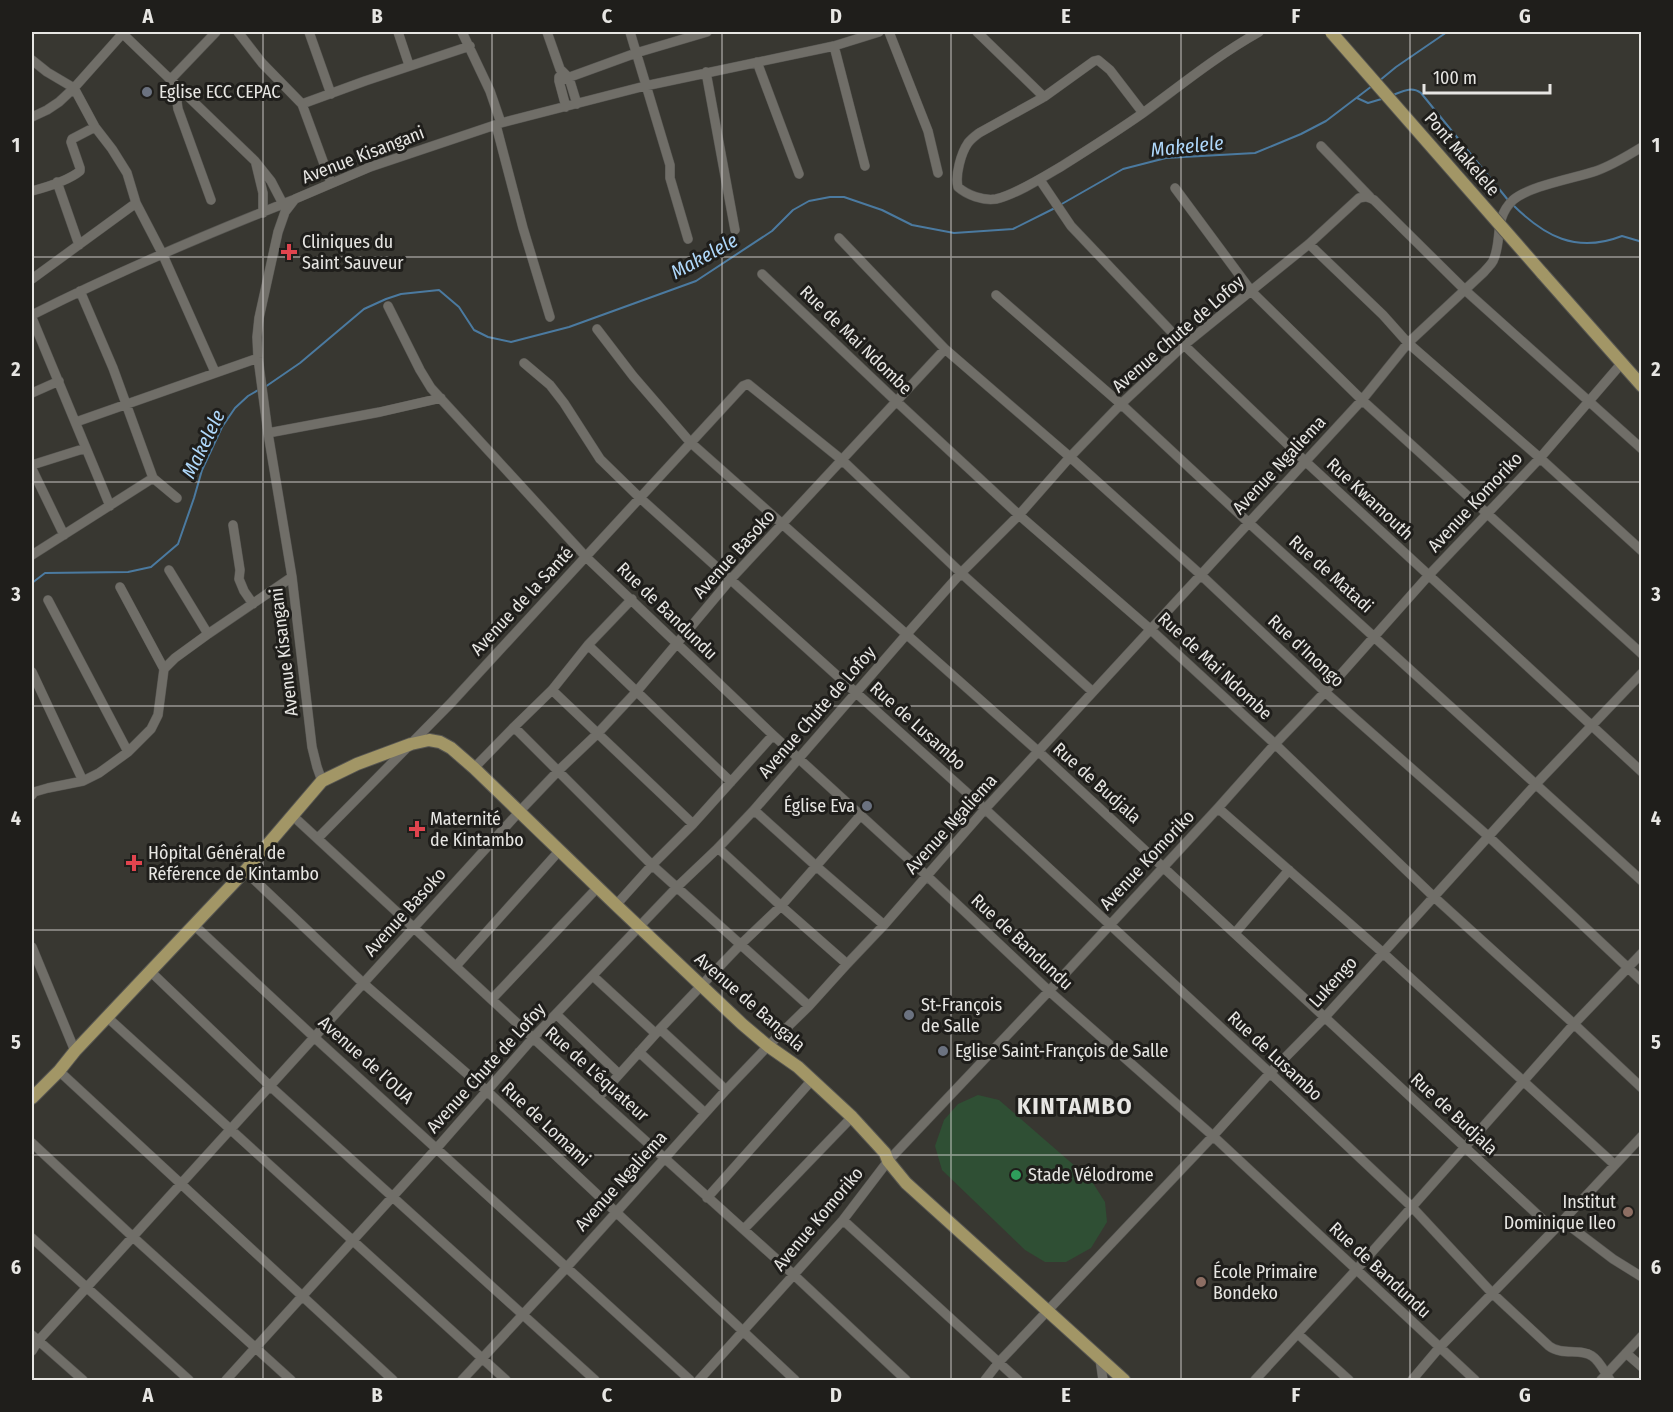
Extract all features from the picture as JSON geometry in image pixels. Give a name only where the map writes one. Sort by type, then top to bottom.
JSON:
[{"type":"main road","name":"Pont Makelele","points":[[1331,32],[1641,386]]},
{"type":"main road","name":"Avenue de Bangala","points":[[322,781],[344,769],[411,744],[429,740],[440,742],[451,748],[702,986],[852,1117],[885,1154],[906,1183],[1124,1380]]},
{"type":"main road","points":[[32,1098],[244,871],[322,781]]},
{"type":"street","points":[[32,117],[53,106],[74,88],[122,32],[255,161],[271,181],[283,204]]},
{"type":"street","points":[[171,79],[216,32]]},
{"type":"street","points":[[238,32],[262,63],[302,104],[331,183]]},
{"type":"street","points":[[309,32],[331,94]]},
{"type":"street","points":[[398,32],[410,65]]},
{"type":"street","points":[[462,32],[490,91],[523,228],[550,316]]},
{"type":"street","points":[[547,32],[560,69],[559,81],[566,107]]},
{"type":"street","points":[[630,32],[670,165],[670,178],[688,239]]},
{"type":"street","points":[[559,81],[636,53],[707,32]]},
{"type":"street","name":"Avenue Kisangani","points":[[322,781],[312,747],[292,577],[258,358],[257,337],[265,288],[282,220],[288,208],[295,199],[370,167],[499,124],[645,86],[834,46],[879,32]]},
{"type":"street","points":[[889,32],[928,131],[938,173]]},
{"type":"street","points":[[977,32],[1044,97]]},
{"type":"street","points":[[1143,113],[1110,70],[1098,60],[1094,61],[1044,97],[971,139],[966,145],[958,169],[957,183],[960,189],[969,194],[991,200],[1040,180],[1143,113],[1237,44],[1259,32]]},
{"type":"street","points":[[302,104],[470,46]]},
{"type":"street","points":[[834,46],[865,166]]},
{"type":"street","points":[[32,60],[74,88],[95,127],[127,173],[136,203],[162,253],[215,372]]},
{"type":"street","points":[[757,62],[799,174]]},
{"type":"street","points":[[560,69],[569,78],[577,104]]},
{"type":"street","points":[[706,72],[735,230]]},
{"type":"street","points":[[180,88],[178,110],[211,200]]},
{"type":"street","points":[[32,191],[57,183],[80,171],[72,139],[95,127]]},
{"type":"street","points":[[1321,146],[1466,291],[1641,449]]},
{"type":"street","name":"Avenue Ngaliema","points":[[462,1380],[726,1090],[809,1006],[884,924],[985,809],[1362,400],[1408,344],[1466,291],[1492,262],[1505,211],[1514,199],[1533,190],[1611,165],[1641,147]]},
{"type":"street","points":[[255,161],[263,193],[263,213]]},
{"type":"street","name":"Rue Kwamouth","points":[[1040,180],[1071,226],[1184,345],[1305,461],[1641,772]]},
{"type":"street","points":[[57,183],[79,245]]},
{"type":"street","points":[[1175,188],[1252,292],[1362,400],[1641,654]]},
{"type":"street","name":"Avenue Chute de Lofoy","points":[[226,1380],[488,1092],[533,1038],[754,810],[855,692],[962,573],[1121,404],[1184,345],[1310,244],[1359,198],[1370,197]]},
{"type":"street","points":[[110,506],[32,316],[162,253],[295,199]]},
{"type":"street","points":[[32,279],[136,203]]},
{"type":"street","name":"Rue d'Inongo","points":[[839,238],[945,349],[1201,575],[1325,692],[1488,836],[1641,981]]},
{"type":"street","points":[[1310,244],[1383,315],[1408,344],[1540,458],[1641,551]]},
{"type":"street","name":"Rue de Mai Ndombe","points":[[762,274],[1019,515],[1150,629],[1275,744],[1433,896],[1575,1024],[1641,1088]]},
{"type":"street","points":[[80,291],[113,368],[153,478],[177,498]]},
{"type":"street","name":"Rue de Matadi","points":[[996,295],[1121,404],[1641,881]]},
{"type":"street","name":"Rue de Bandundu","points":[[388,306],[431,388],[586,557],[773,735],[1049,991],[1213,1136],[1475,1380]]},
{"type":"street","name":"Rue de Budjala","points":[[597,328],[633,376],[690,442],[1164,866],[1554,1230]]},
{"type":"street","name":"Avenue Basoko","points":[[32,1352],[35,1338],[87,1289],[363,982],[519,812],[637,691],[730,580],[945,349]]},
{"type":"street","points":[[76,422],[258,358]]},
{"type":"street","name":"Rue de Lusambo","points":[[524,363],[550,386],[564,403],[600,459],[639,497],[985,809],[1270,1073],[1412,1207],[1492,1293],[1553,1349],[1591,1356],[1606,1379]]},
{"type":"street","name":"Avenue Komoriko","points":[[699,1380],[843,1220],[888,1161],[1049,991],[1325,692],[1429,575],[1540,458],[1621,364]]},
{"type":"street","points":[[32,393],[59,381]]},
{"type":"street","name":"Avenue de la Santé","points":[[318,838],[411,744],[743,386],[748,384],[842,460]]},
{"type":"street","points":[[268,433],[441,398]]},
{"type":"street","points":[[64,535],[32,467],[86,448]]},
{"type":"street","points":[[842,460],[1093,692]]},
{"type":"street","points":[[32,555],[153,478]]},
{"type":"street","points":[[234,525],[240,570],[239,579],[253,604]]},
{"type":"street","points":[[170,570],[208,634]]},
{"type":"street","points":[[32,795],[34,792],[48,788],[83,781],[99,773],[128,752],[150,729],[158,716],[164,669],[208,634],[292,577]]},
{"type":"street","points":[[120,587],[164,669]]},
{"type":"street","points":[[474,768],[552,690],[588,645],[632,599]]},
{"type":"street","points":[[48,600],[128,752]]},
{"type":"street","points":[[588,645],[732,782]]},
{"type":"street","points":[[32,672],[83,781]]},
{"type":"street","name":"Lukengo","points":[[985,1380],[999,1362],[1325,1017],[1433,896],[1641,672]]},
{"type":"street","points":[[552,690],[693,824]]},
{"type":"street","points":[[513,727],[652,865],[809,1006]]},
{"type":"street","points":[[616,905],[773,735]]},
{"type":"street","points":[[1218,808],[1382,952],[1615,1165]]},
{"type":"street","points":[[754,810],[884,924]]},
{"type":"street","name":"Rue de L'équateur","points":[[293,816],[906,1380]]},
{"type":"street","points":[[598,1098],[658,1031],[740,945],[781,906],[860,816]]},
{"type":"street","points":[[718,848],[847,963]]},
{"type":"street","points":[[456,966],[561,850]]},
{"type":"street","points":[[1235,933],[1289,870]]},
{"type":"street","name":"Rue de Lomami","points":[[244,871],[363,982],[488,1092],[795,1380]]},
{"type":"street","points":[[492,999],[597,888]]},
{"type":"street","name":"Avenue de l’OUA","points":[[194,924],[315,1038],[690,1380]]},
{"type":"street","points":[[32,947],[75,1051]]},
{"type":"street","points":[[1255,1380],[1641,953]]},
{"type":"street","points":[[150,971],[270,1086],[595,1380]]},
{"type":"street","points":[[593,976],[726,1090]]},
{"type":"street","points":[[556,1014],[620,1074]]},
{"type":"street","points":[[107,1017],[506,1380]]},
{"type":"street","points":[[639,1052],[705,1113]]},
{"type":"street","points":[[59,1071],[393,1380]]},
{"type":"street","points":[[708,1198],[812,1080]]},
{"type":"street","points":[[744,1229],[852,1117]]},
{"type":"street","points":[[1412,1380],[1439,1348],[1641,1138]]},
{"type":"street","points":[[32,1143],[291,1380]]},
{"type":"street","points":[[843,1220],[1018,1380]]},
{"type":"street","points":[[1563,1221],[1641,1277]]},
{"type":"street","points":[[32,1238],[189,1380]]},
{"type":"street","points":[[1298,1334],[1349,1380]]},
{"type":"street","points":[[1606,1379],[1641,1336]]},
{"type":"street","points":[[35,1338],[83,1380]]},
{"type":"street","points":[[1626,1353],[1641,1367]]},
{"type":"street","points":[[1100,1359],[1103,1380]]},
{"type":"green space","name":"Stade Vélodrome","points":[[978,1095],[999,1100],[1091,1180],[1105,1202],[1107,1222],[1091,1248],[1066,1262],[1045,1262],[1025,1250],[942,1170],[935,1146],[944,1120],[958,1104]]},
{"type":"waterway","name":"Makelele","points":[[1379,81],[1447,32]]},
{"type":"waterway","name":"Makelele","points":[[1060,205],[1123,169],[1166,158],[1255,153],[1326,121],[1372,86]]},
{"type":"waterway","points":[[1393,95],[1411,90],[1421,93],[1508,200]]},
{"type":"waterway","points":[[1357,98],[1368,103],[1385,98]]},
{"type":"waterway","name":"Makelele","points":[[265,387],[300,363],[364,309],[386,299],[401,294],[439,290],[459,307],[474,330],[488,337],[511,342],[569,327],[696,281],[772,231],[793,210],[809,201],[844,197],[882,210],[912,225],[954,233],[1013,229],[1055,208]]},
{"type":"waterway","points":[[1512,204],[1536,225],[1562,239],[1590,243],[1622,236],[1639,241],[1642,245]]},
{"type":"waterway","points":[[1642,272],[1640,276],[1642,290]]},
{"type":"waterway","name":"Makelele","points":[[32,583],[45,573],[128,572],[151,567],[178,544],[202,470],[222,427],[235,408],[260,389]]},
{"type":"place","name":"Eglise ECC CEPAC","points":[[147,92]]},
{"type":"place","name":"Cliniques du Saint Sauveur","points":[[289,252]]},
{"type":"place","name":"Église Eva","points":[[867,806]]},
{"type":"place","name":"Maternité de Kintambo","points":[[417,829]]},
{"type":"place","name":"Hôpital Général de Référence de Kintambo","points":[[134,863]]},
{"type":"place","name":"St-François de Salle","points":[[909,1015]]},
{"type":"place","name":"Eglise Saint-François de Salle","points":[[943,1051]]},
{"type":"place","name":"Stade Vélodrome","points":[[1016,1175]]},
{"type":"place","name":"Institut Dominique Ileo","points":[[1628,1212]]},
{"type":"place","name":"École Primaire Bondeko","points":[[1201,1282]]},
{"type":"district","name":"KINTAMBO","points":[[1075,1106]]}]
